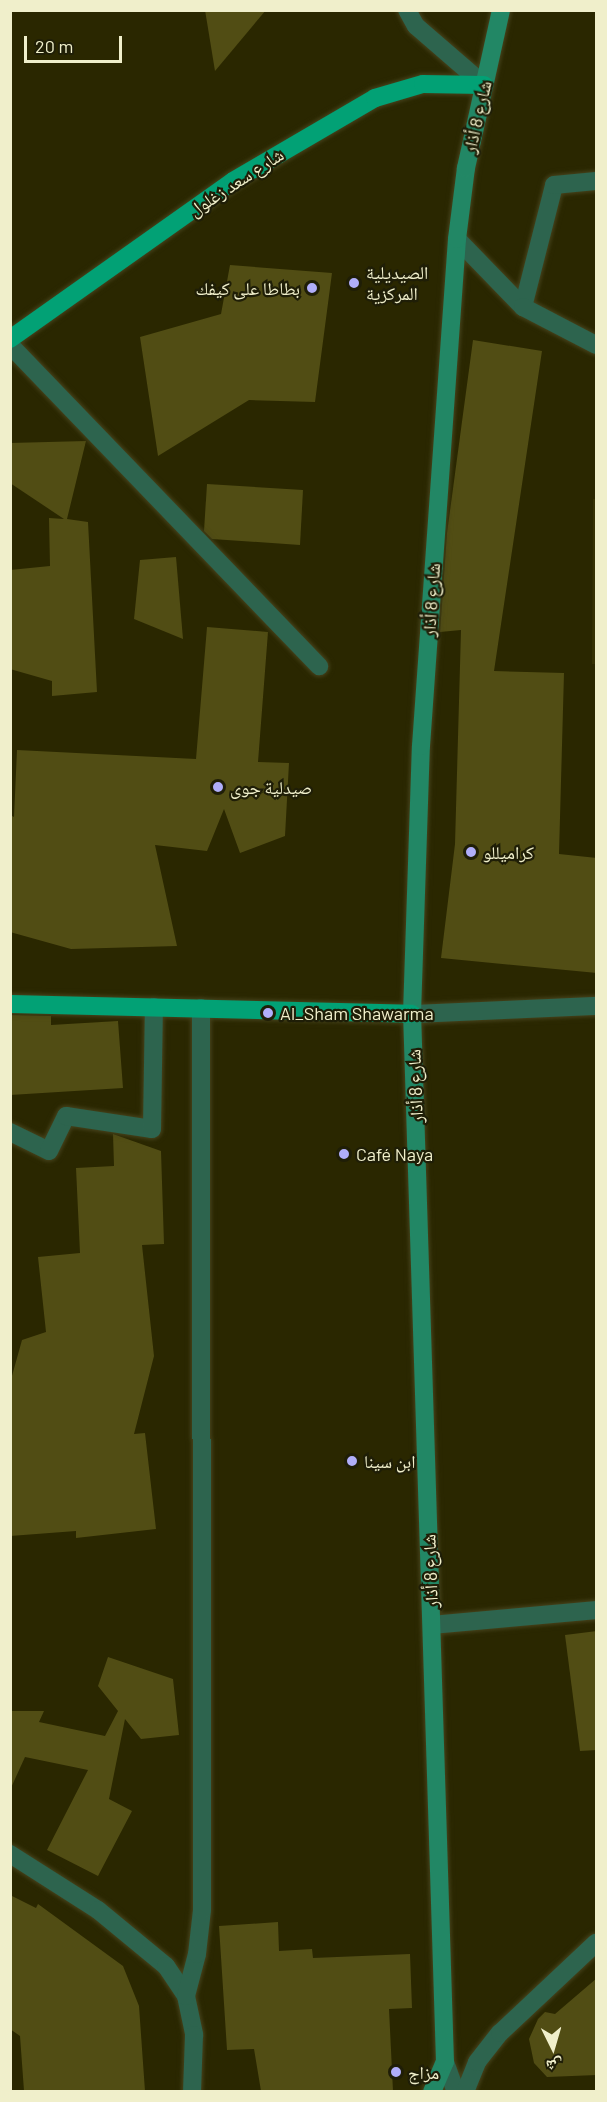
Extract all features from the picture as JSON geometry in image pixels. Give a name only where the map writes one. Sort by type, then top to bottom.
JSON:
[{"type":"main road","name":"شارع 8 أذار","points":[[432,2091],[445,2062],[412,1014],[421,746],[457,239],[466,168],[501,10]]},
{"type":"main road","name":"شارع سعد زغلول","points":[[10,339],[232,181],[375,98],[423,84],[484,85]]},
{"type":"main road","points":[[10,1004],[412,1014]]},
{"type":"street","points":[[406,10],[416,26],[484,85]]},
{"type":"street","points":[[523,307],[554,185],[597,182]]},
{"type":"street","points":[[457,239],[523,307],[597,345]]},
{"type":"street","points":[[10,345],[319,666]]},
{"type":"street","points":[[412,1014],[597,1006]]},
{"type":"street","points":[[10,1132],[49,1151],[66,1116],[152,1129],[154,1007]]},
{"type":"street","points":[[186,1996],[197,1954],[202,1910],[201,1008]]},
{"type":"street","points":[[432,1625],[597,1610]]},
{"type":"street","points":[[10,1854],[146,1947],[166,1966],[186,1996],[194,2035],[192,2091]]},
{"type":"street","points":[[465,2091],[477,2062],[500,2033],[597,1943]]},
{"type":"street","points":[[445,2062],[456,2091]]},
{"type":"shaded area","points":[[593,499],[596,499],[596,664],[592,664]]},
{"type":"building","points":[[205,10],[266,10],[215,71]]},
{"type":"building","points":[[230,265],[332,273],[315,402],[249,400],[158,456],[140,337],[221,314]]},
{"type":"building","points":[[473,340],[542,351],[494,671],[564,673],[559,854],[597,858],[597,973],[441,958],[455,844],[461,630],[440,632],[447,533]]},
{"type":"building","points":[[86,441],[67,519],[88,522],[97,692],[52,696],[52,681],[10,669],[10,570],[50,566],[49,518],[64,519],[10,483],[10,443]]},
{"type":"building","points":[[207,484],[303,490],[300,545],[212,539],[204,531]]},
{"type":"building","points":[[176,557],[183,639],[134,619],[140,560]]},
{"type":"building","points":[[207,627],[268,632],[258,762],[289,763],[285,836],[240,853],[224,809],[207,851],[155,845],[177,946],[71,949],[10,932],[10,815],[14,817],[17,750],[196,759]]},
{"type":"building","points":[[10,1015],[51,1016],[51,1025],[118,1021],[123,1088],[10,1095]]},
{"type":"building","points":[[113,1134],[161,1151],[164,1244],[142,1245],[154,1356],[134,1434],[145,1433],[156,1529],[76,1538],[76,1531],[10,1536],[10,1383],[22,1340],[46,1332],[38,1257],[80,1253],[76,1168],[114,1166]]},
{"type":"building","points":[[597,1631],[597,1750],[580,1751],[565,1635]]},
{"type":"building","points":[[108,1657],[173,1679],[179,1735],[141,1739],[125,1719],[109,1799],[132,1811],[98,1876],[47,1850],[88,1770],[25,1757],[10,1790],[10,1711],[44,1711],[39,1722],[105,1736],[118,1711],[98,1686]]},
{"type":"building","points":[[10,1895],[36,1908],[38,1904],[123,1966],[139,2006],[145,2091],[24,2091],[20,2036],[10,2029]]},
{"type":"building","points":[[278,1922],[279,1951],[312,1949],[313,1958],[410,1954],[412,2008],[389,2009],[393,2091],[261,2091],[254,2049],[227,2050],[219,1926]]},
{"type":"building","points":[[597,1978],[597,2075],[547,2077],[534,2063],[529,2039],[538,2019],[545,2012],[555,2014]]},
{"type":"place","name":"الصيديلية المركزية","points":[[354,283]]},
{"type":"place","name":"بطاطا على كيفك","points":[[312,288]]},
{"type":"place","name":"صيدلية جوى","points":[[218,787]]},
{"type":"place","name":"كراميللو","points":[[471,852]]},
{"type":"place","name":"Al_Sham Shawarma","points":[[268,1013]]},
{"type":"place","name":"Café Naya","points":[[344,1154]]},
{"type":"place","name":"ابن سينا","points":[[352,1461]]},
{"type":"place","name":"مزاج","points":[[396,2072]]}]
